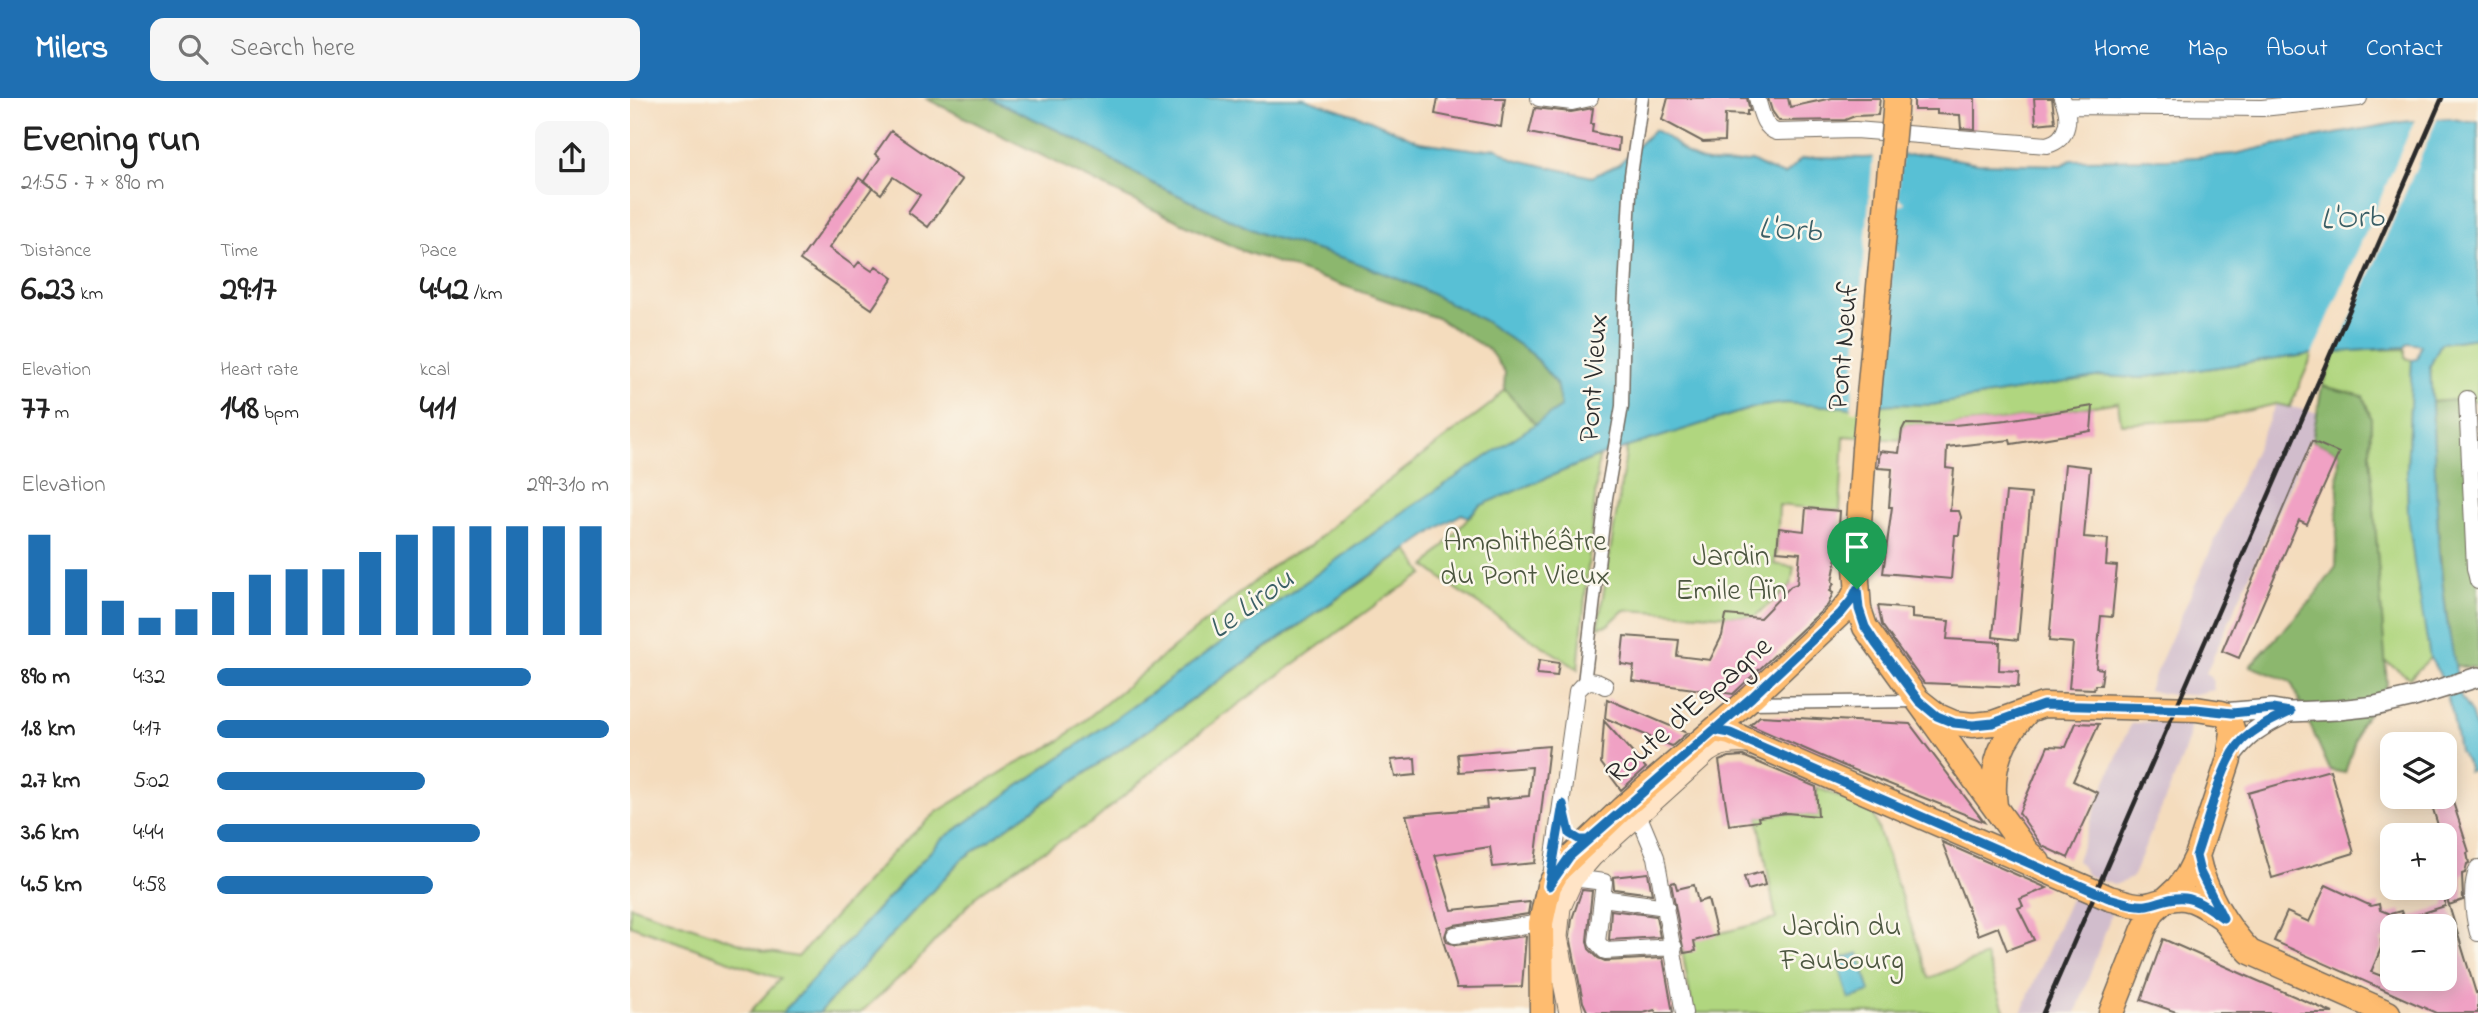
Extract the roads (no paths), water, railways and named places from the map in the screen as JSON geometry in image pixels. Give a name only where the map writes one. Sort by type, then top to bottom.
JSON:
[{"type":"main road","name":"Pont Neuf","points":[[1857,589],[1864,449],[1896,98]]},
{"type":"main road","points":[[1857,589],[1859,609],[1865,627],[2027,852],[2046,870]]},
{"type":"main road","name":"Route d'Espagne","points":[[1571,1013],[1556,937],[1559,906],[1572,878],[1745,704],[1841,613],[1857,589]]},
{"type":"main road","points":[[1919,701],[1937,716],[1954,723],[1973,725],[1993,723],[2043,705],[2196,709],[2222,713],[2229,719],[2233,732],[2228,759],[2196,856],[2187,876],[2153,911],[2110,1013]]},
{"type":"main road","points":[[1974,837],[1987,834],[1995,828],[1997,818],[1992,779],[1998,756],[2017,723],[2031,709]]},
{"type":"main road","points":[[1710,741],[1722,730],[1974,837],[2109,898],[2123,907],[2128,920],[2116,971],[2098,1013]]},
{"type":"main road","name":"Route d'Espagne","points":[[1549,886],[1565,863],[1588,840],[1710,741]]},
{"type":"main road","points":[[2196,856],[2200,872],[2223,918],[2250,952],[2388,1013]]},
{"type":"main road","points":[[1542,1013],[1541,923],[1549,886]]},
{"type":"main road","points":[[2109,898],[2146,905],[2165,899],[2187,898],[2201,903],[2223,918]]},
{"type":"street","points":[[1539,98],[1572,102],[1590,98]]},
{"type":"street","points":[[1757,98],[1766,125],[1777,132],[1855,130],[2047,145],[2063,137],[2067,126],[2064,102],[2262,108],[2359,98]]},
{"type":"street","name":"Pont Vieux","points":[[1584,683],[1606,498],[1622,406],[1629,216],[1640,102]]},
{"type":"street","points":[[2467,399],[2475,568],[2478,582]]},
{"type":"street","points":[[2222,713],[2272,709],[2290,712],[2375,706],[2423,695],[2478,677]]},
{"type":"street","points":[[1549,886],[1563,804],[1577,691],[1584,683],[1596,681],[1605,686]]},
{"type":"street","points":[[1745,704],[1919,701]]},
{"type":"street","points":[[2228,759],[2241,741],[2259,726],[2290,712]]},
{"type":"street","points":[[1563,804],[1570,834],[1580,840],[1588,840]]},
{"type":"street","points":[[1638,814],[1656,857],[1684,1013]]},
{"type":"street","points":[[2478,868],[2473,881],[2473,914],[2478,933]]},
{"type":"street","points":[[1572,878],[1604,882],[1597,942],[1605,951],[1674,947]]},
{"type":"street","points":[[1602,898],[1666,907]]},
{"type":"street","points":[[1455,935],[1541,923]]},
{"type":"water","name":"L'Orb","points":[[990,98],[1304,98],[1368,119],[1420,142],[1478,150],[1497,148],[1514,159],[1592,177],[1619,164],[1654,130],[1701,161],[1727,164],[1752,161],[1785,175],[1801,159],[1816,157],[1864,158],[1929,154],[1977,163],[2062,165],[2071,160],[2168,159],[2235,154],[2402,122],[2449,118],[2478,121],[2478,338],[2441,343],[2430,366],[2439,554],[2447,621],[2461,698],[2471,713],[2478,735],[2478,770],[2468,771],[2469,767],[2459,751],[2452,712],[2440,675],[2430,658],[2414,563],[2408,513],[2407,472],[2412,360],[2417,359],[2421,345],[2408,343],[2405,347],[2313,354],[2140,378],[2101,376],[1932,405],[1893,404],[1856,408],[1784,403],[1756,407],[1599,456],[1479,506],[1468,517],[1462,514],[1444,524],[962,859],[819,1013],[782,1013],[941,840],[1399,515],[1561,407],[1556,383],[1532,354],[1483,320],[1416,286],[1347,259],[1264,235],[1152,183],[1078,140]]},
{"type":"water","points":[[1859,953],[1870,992],[1849,999],[1837,960]]},
{"type":"railway","points":[[2043,1013],[2442,98]]},
{"type":"park label","name":"Amphithéâtre du Pont Vieux","points":[[1525,557]]},
{"type":"park label","name":"Jardin Emile Aïn","points":[[1731,572]]},
{"type":"park label","name":"Jardin du Faubourg","points":[[1842,942]]},
{"type":"water label","name":"Le Lirou","points":[[1250,602]]}]
